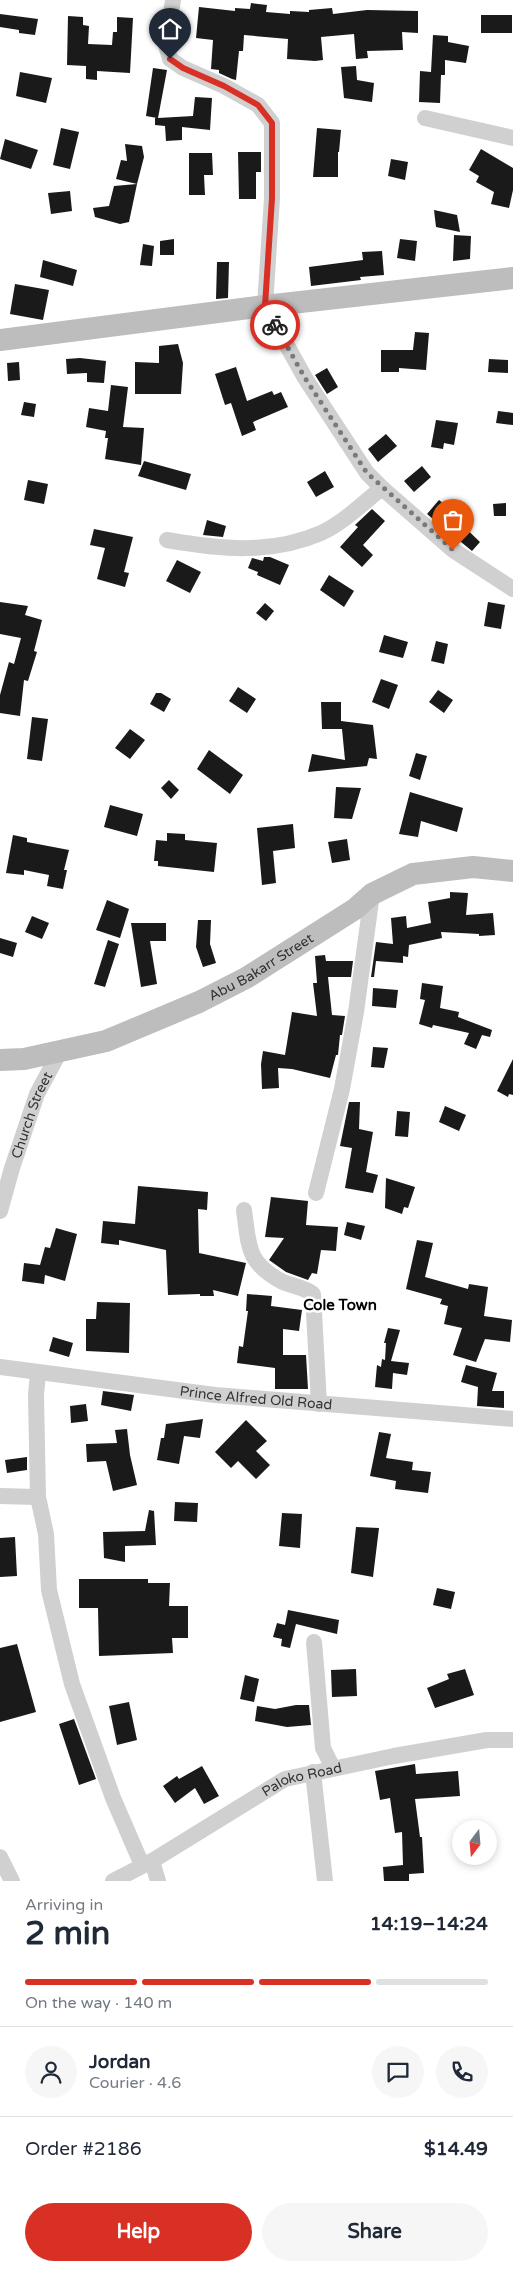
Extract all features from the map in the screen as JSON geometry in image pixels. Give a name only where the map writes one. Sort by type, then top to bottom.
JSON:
[{"type":"street","points":[[172,0],[166,45],[170,59],[183,68],[224,86],[258,105],[272,123],[272,198],[265,306],[305,378],[367,473],[453,550],[513,589]]},
{"type":"street","points":[[425,118],[513,138]]},
{"type":"street","points":[[0,340],[265,306],[513,278]]},
{"type":"street","points":[[167,540],[230,549],[289,544],[322,533],[350,514],[382,488]]},
{"type":"street","name":"Abu Bakarr Street","points":[[0,1060],[24,1059],[106,1041],[199,1002],[254,972],[355,909],[372,894],[413,874],[473,867],[513,871]]},
{"type":"street","points":[[316,1193],[342,1089],[356,1012],[372,894]]},
{"type":"street","name":"Church Street","points":[[0,1210],[36,1094],[60,1052]]},
{"type":"street","points":[[244,1210],[251,1254],[259,1266],[281,1281],[313,1294],[319,1404]]},
{"type":"street","name":"Prince Alfred Old Road","points":[[1,1366],[38,1373],[215,1395],[513,1419]]},
{"type":"street","points":[[38,1373],[36,1396],[38,1498],[46,1534],[49,1590],[72,1684],[112,1798],[158,1881]]},
{"type":"street","points":[[0,1496],[38,1498]]},
{"type":"street","points":[[314,1642],[323,1748],[333,1768]]},
{"type":"street","name":"Paloko Road","points":[[112,1881],[147,1863],[285,1779],[333,1768],[487,1740],[513,1740]]},
{"type":"street","points":[[314,1772],[325,1881]]},
{"type":"street","points":[[0,1857],[12,1881]]},
{"type":"building","points":[[251,3],[267,5],[266,12],[290,14],[290,11],[309,12],[309,10],[332,8],[333,14],[367,10],[418,11],[418,33],[402,32],[403,50],[367,51],[368,58],[356,59],[354,34],[321,37],[323,60],[315,61],[287,59],[288,39],[244,35],[243,51],[239,51],[236,80],[219,73],[219,70],[211,69],[213,40],[196,38],[199,7],[235,11],[235,8],[250,9]]},
{"type":"building","points":[[0,14],[38,19],[35,35],[19,33],[19,30],[0,27]]},
{"type":"building","points":[[481,15],[512,15],[512,33],[481,33]]},
{"type":"building","points":[[68,16],[83,17],[83,25],[89,26],[88,44],[112,45],[113,32],[117,32],[117,17],[133,18],[130,73],[97,71],[97,80],[86,79],[86,66],[67,65]]},
{"type":"building","points":[[433,35],[448,36],[448,42],[469,46],[466,63],[445,60],[445,75],[441,75],[440,103],[419,102],[420,71],[431,72]]},
{"type":"building","points":[[356,66],[357,80],[374,83],[372,102],[344,98],[341,67]]},
{"type":"building","points":[[153,68],[167,70],[158,118],[193,116],[195,97],[212,98],[210,130],[182,127],[182,140],[166,141],[165,126],[155,125],[155,118],[157,118],[146,116]]},
{"type":"building","points":[[20,72],[52,78],[46,103],[16,96]]},
{"type":"building","points":[[61,128],[79,132],[70,169],[53,165]]},
{"type":"building","points":[[317,128],[341,130],[338,152],[338,177],[313,177]]},
{"type":"building","points":[[5,139],[38,150],[31,169],[0,159]]},
{"type":"building","points":[[125,144],[142,146],[144,157],[137,184],[116,179],[121,160],[127,161]]},
{"type":"building","points":[[481,149],[513,168],[513,190],[509,208],[491,204],[494,192],[476,182],[479,176],[469,170]]},
{"type":"building","points":[[238,152],[261,152],[261,172],[256,172],[256,199],[239,199]]},
{"type":"building","points":[[189,153],[212,153],[213,175],[204,175],[205,195],[189,195]]},
{"type":"building","points":[[391,159],[408,162],[405,180],[388,176]]},
{"type":"building","points":[[137,184],[129,222],[120,224],[95,217],[93,208],[109,206],[114,186]]},
{"type":"building","points":[[70,191],[72,211],[51,214],[48,193]]},
{"type":"building","points":[[434,210],[457,215],[460,232],[436,227]]},
{"type":"building","points":[[454,235],[471,236],[470,259],[453,261]]},
{"type":"building","points":[[174,239],[174,255],[160,255],[160,241]]},
{"type":"building","points":[[400,239],[417,241],[415,261],[397,258]]},
{"type":"building","points":[[143,244],[154,246],[152,266],[140,265]]},
{"type":"building","points":[[382,251],[384,275],[360,277],[361,280],[311,286],[309,267],[363,260],[362,252]]},
{"type":"building","points":[[43,260],[77,270],[73,286],[40,277]]},
{"type":"building","points":[[217,262],[229,262],[228,298],[216,299]]},
{"type":"building","points":[[15,284],[49,290],[43,320],[10,314]]},
{"type":"building","points":[[415,332],[429,333],[426,370],[399,368],[399,372],[381,372],[381,350],[413,350]]},
{"type":"building","points":[[178,344],[183,363],[181,394],[135,394],[135,362],[159,363],[159,346]]},
{"type":"building","points":[[80,358],[106,361],[104,383],[87,382],[87,373],[67,374],[66,359]]},
{"type":"building","points":[[489,359],[508,360],[508,373],[488,372]]},
{"type":"building","points":[[19,362],[20,380],[8,381],[7,363]]},
{"type":"building","points":[[236,367],[247,401],[272,391],[274,395],[281,392],[288,407],[253,422],[256,430],[242,436],[231,403],[225,405],[215,374]]},
{"type":"building","points":[[327,368],[338,387],[327,394],[315,375]]},
{"type":"building","points":[[111,385],[128,387],[123,427],[144,428],[141,465],[105,459],[108,438],[105,438],[106,431],[86,427],[89,408],[108,411]]},
{"type":"building","points":[[24,402],[36,404],[34,417],[21,415]]},
{"type":"building","points":[[498,411],[513,413],[513,425],[496,423]]},
{"type":"building","points":[[436,420],[458,423],[454,445],[444,443],[443,449],[431,447]]},
{"type":"building","points":[[386,434],[397,446],[378,462],[368,449]]},
{"type":"building","points":[[144,461],[191,474],[186,490],[138,476]]},
{"type":"building","points":[[422,466],[431,477],[414,492],[404,481]]},
{"type":"building","points":[[325,471],[334,487],[316,497],[307,482]]},
{"type":"building","points":[[28,480],[48,484],[44,504],[24,500]]},
{"type":"building","points":[[439,500],[460,517],[454,517],[480,542],[472,551],[427,514]]},
{"type":"building","points":[[506,503],[506,516],[494,516],[493,504]]},
{"type":"building","points":[[372,509],[385,521],[363,545],[373,555],[362,567],[340,547],[358,527],[355,525]]},
{"type":"building","points":[[207,520],[226,526],[223,537],[203,535]]},
{"type":"building","points":[[94,529],[133,537],[124,572],[129,573],[125,587],[97,579],[105,548],[90,545]]},
{"type":"building","points":[[264,557],[270,557],[289,565],[280,585],[257,575],[258,572],[248,568],[252,558],[263,561]]},
{"type":"building","points":[[177,560],[201,572],[190,593],[166,581]]},
{"type":"building","points":[[329,575],[354,591],[344,607],[320,590]]},
{"type":"building","points":[[0,602],[28,606],[25,615],[42,620],[34,651],[37,652],[28,681],[24,680],[20,716],[0,713],[0,695],[9,662],[14,664],[21,638],[0,634]]},
{"type":"building","points":[[488,602],[505,605],[501,629],[484,626]]},
{"type":"building","points":[[265,603],[274,611],[266,621],[256,613]]},
{"type":"building","points":[[384,635],[408,642],[403,658],[379,652]]},
{"type":"building","points":[[436,641],[448,644],[444,664],[431,661]]},
{"type":"building","points":[[381,679],[398,685],[389,709],[372,702]]},
{"type":"building","points":[[238,687],[256,699],[247,713],[229,701]]},
{"type":"building","points":[[438,690],[453,700],[444,713],[429,702]]},
{"type":"building","points":[[156,693],[161,693],[171,699],[164,712],[150,704]]},
{"type":"building","points":[[321,702],[341,702],[341,721],[373,725],[377,759],[369,758],[367,766],[308,772],[312,754],[345,760],[342,729],[322,729]]},
{"type":"building","points":[[32,717],[48,719],[42,761],[27,759]]},
{"type":"building","points":[[130,729],[145,740],[130,759],[115,748]]},
{"type":"building","points":[[209,750],[243,775],[230,794],[197,769]]},
{"type":"building","points":[[416,753],[427,756],[420,780],[409,776]]},
{"type":"building","points":[[169,780],[179,790],[171,799],[161,788]]},
{"type":"building","points":[[336,787],[361,788],[352,819],[334,818]]},
{"type":"building","points":[[410,792],[463,808],[457,832],[421,821],[418,837],[399,834]]},
{"type":"building","points":[[110,805],[143,814],[137,836],[104,827]]},
{"type":"building","points":[[293,824],[295,848],[273,851],[276,883],[262,885],[257,828]]},
{"type":"building","points":[[167,833],[185,834],[185,840],[217,843],[214,872],[158,866],[158,861],[154,861],[156,840],[167,841]]},
{"type":"building","points":[[13,835],[27,838],[27,842],[69,850],[64,870],[67,870],[63,889],[47,886],[49,875],[24,870],[24,875],[6,873]]},
{"type":"building","points":[[347,839],[350,860],[332,863],[328,842]]},
{"type":"building","points":[[450,892],[468,893],[466,915],[493,913],[495,935],[479,936],[479,934],[441,932],[442,938],[409,945],[408,957],[403,956],[403,963],[376,961],[374,977],[371,977],[376,942],[393,944],[391,918],[406,916],[407,928],[431,923],[428,902],[450,898]]},
{"type":"building","points":[[107,900],[129,909],[120,938],[96,930]]},
{"type":"building","points":[[32,916],[49,923],[42,939],[25,932]]},
{"type":"building","points":[[198,920],[211,920],[210,944],[216,963],[203,967],[196,947]]},
{"type":"building","points":[[131,923],[166,923],[166,941],[150,941],[157,984],[141,987]]},
{"type":"building","points":[[0,938],[17,943],[13,957],[0,953]]},
{"type":"building","points":[[108,940],[119,944],[105,987],[94,984]]},
{"type":"building","points":[[325,955],[326,961],[353,961],[351,977],[328,977],[332,1015],[345,1016],[342,1035],[340,1035],[338,1055],[336,1055],[330,1078],[292,1069],[278,1068],[279,1088],[262,1089],[261,1064],[263,1051],[285,1055],[292,1012],[317,1016],[313,983],[317,983],[315,956]]},
{"type":"building","points":[[422,983],[443,986],[440,1008],[459,1012],[458,1017],[492,1030],[490,1037],[482,1035],[476,1049],[464,1044],[469,1033],[433,1025],[432,1028],[419,1024],[425,1000],[420,999]]},
{"type":"building","points":[[373,988],[398,990],[396,1008],[372,1006]]},
{"type":"building","points":[[373,1047],[388,1048],[384,1068],[371,1067]]},
{"type":"building","points":[[513,1059],[513,1095],[509,1094],[508,1097],[497,1091]]},
{"type":"building","points":[[349,1102],[360,1102],[359,1129],[373,1132],[366,1172],[378,1175],[373,1193],[345,1188],[352,1148],[340,1146]]},
{"type":"building","points":[[445,1106],[466,1115],[459,1131],[439,1122]]},
{"type":"building","points":[[397,1111],[410,1112],[408,1137],[395,1136]]},
{"type":"building","points":[[386,1178],[415,1187],[408,1208],[404,1207],[402,1214],[385,1208]]},
{"type":"building","points":[[138,1186],[208,1192],[207,1210],[198,1209],[199,1253],[246,1263],[238,1296],[213,1290],[214,1296],[200,1296],[200,1294],[168,1295],[166,1250],[119,1240],[119,1245],[101,1243],[103,1221],[135,1224]]},
{"type":"building","points":[[271,1197],[308,1201],[306,1225],[338,1227],[336,1251],[321,1250],[317,1274],[312,1273],[308,1280],[286,1272],[269,1260],[284,1238],[265,1237]]},
{"type":"building","points":[[347,1222],[365,1226],[361,1240],[344,1235]]},
{"type":"building","points":[[56,1228],[77,1234],[65,1281],[45,1275],[44,1284],[22,1281],[24,1263],[40,1265],[45,1247],[50,1248]]},
{"type":"building","points":[[417,1240],[433,1243],[425,1277],[468,1289],[469,1284],[488,1287],[484,1316],[512,1320],[510,1342],[485,1339],[476,1362],[453,1355],[462,1328],[444,1324],[448,1306],[440,1304],[442,1299],[406,1289]]},
{"type":"building","points":[[247,1294],[272,1296],[271,1306],[302,1310],[299,1331],[283,1329],[283,1355],[306,1355],[308,1389],[275,1389],[275,1368],[237,1363],[239,1346],[243,1347],[248,1311],[246,1311]]},
{"type":"building","points":[[97,1302],[130,1303],[129,1353],[86,1351],[86,1319],[96,1319]]},
{"type":"building","points":[[388,1328],[400,1330],[391,1361],[409,1363],[407,1375],[393,1373],[392,1389],[375,1387],[377,1365],[381,1367],[382,1359],[385,1360],[386,1343],[384,1343]]},
{"type":"building","points":[[53,1337],[73,1343],[69,1357],[49,1351]]},
{"type":"building","points":[[466,1365],[497,1373],[492,1391],[504,1391],[504,1408],[477,1406],[478,1387],[461,1382]]},
{"type":"building","points":[[103,1391],[134,1395],[131,1411],[101,1405]]},
{"type":"building","points":[[86,1404],[88,1421],[71,1423],[70,1406]]},
{"type":"building","points":[[203,1419],[200,1438],[184,1436],[179,1464],[157,1460],[166,1424]]},
{"type":"building","points":[[246,1420],[267,1441],[256,1451],[270,1465],[256,1479],[238,1461],[231,1468],[215,1452]]},
{"type":"building","points":[[127,1429],[130,1455],[137,1485],[113,1491],[106,1461],[87,1462],[86,1444],[117,1443],[115,1430]]},
{"type":"building","points":[[379,1432],[391,1434],[386,1458],[413,1462],[412,1470],[431,1472],[428,1493],[395,1489],[396,1481],[370,1476]]},
{"type":"building","points":[[27,1457],[27,1470],[7,1473],[5,1460]]},
{"type":"building","points":[[175,1502],[198,1503],[197,1522],[174,1521]]},
{"type":"building","points":[[149,1510],[154,1511],[156,1545],[125,1546],[125,1562],[104,1558],[103,1532],[145,1531]]},
{"type":"building","points":[[282,1513],[302,1514],[300,1548],[279,1546]]},
{"type":"building","points":[[356,1527],[379,1528],[373,1577],[351,1573]]},
{"type":"building","points":[[15,1537],[17,1576],[0,1577],[0,1538]]},
{"type":"building","points":[[79,1579],[148,1579],[148,1583],[170,1583],[169,1606],[188,1606],[188,1638],[172,1638],[173,1653],[99,1656],[98,1608],[79,1608]]},
{"type":"building","points":[[437,1588],[455,1592],[451,1609],[433,1605]]},
{"type":"building","points":[[288,1610],[339,1620],[337,1634],[296,1624],[290,1648],[281,1646],[282,1639],[273,1637],[277,1623],[285,1625]]},
{"type":"building","points":[[17,1644],[36,1712],[0,1722],[0,1648]]},
{"type":"building","points":[[356,1669],[357,1696],[332,1697],[331,1670]]},
{"type":"building","points":[[465,1669],[474,1695],[435,1708],[427,1688],[449,1679],[447,1674]]},
{"type":"building","points":[[245,1675],[259,1679],[254,1702],[240,1699]]},
{"type":"building","points":[[129,1702],[137,1740],[117,1745],[109,1706]]},
{"type":"building","points":[[296,1705],[309,1705],[311,1725],[287,1727],[255,1721],[257,1706],[275,1709]]},
{"type":"building","points":[[74,1719],[96,1779],[79,1785],[59,1724]]},
{"type":"building","points":[[415,1764],[416,1774],[458,1771],[460,1796],[415,1799],[420,1837],[422,1837],[424,1873],[409,1874],[409,1881],[384,1881],[383,1867],[403,1865],[402,1832],[395,1833],[390,1798],[380,1800],[375,1771]]},
{"type":"building","points":[[202,1766],[219,1796],[204,1804],[195,1788],[175,1803],[163,1786],[177,1776],[179,1779]]},
{"type":"way so far","points":[[275,325],[305,378],[367,473],[453,550]]},
{"type":"district","name":"Cole Town","points":[[340,1305]]},
{"type":"route","points":[[170,59],[183,68],[224,86],[258,105],[272,123],[272,198],[265,306],[275,325]]}]
